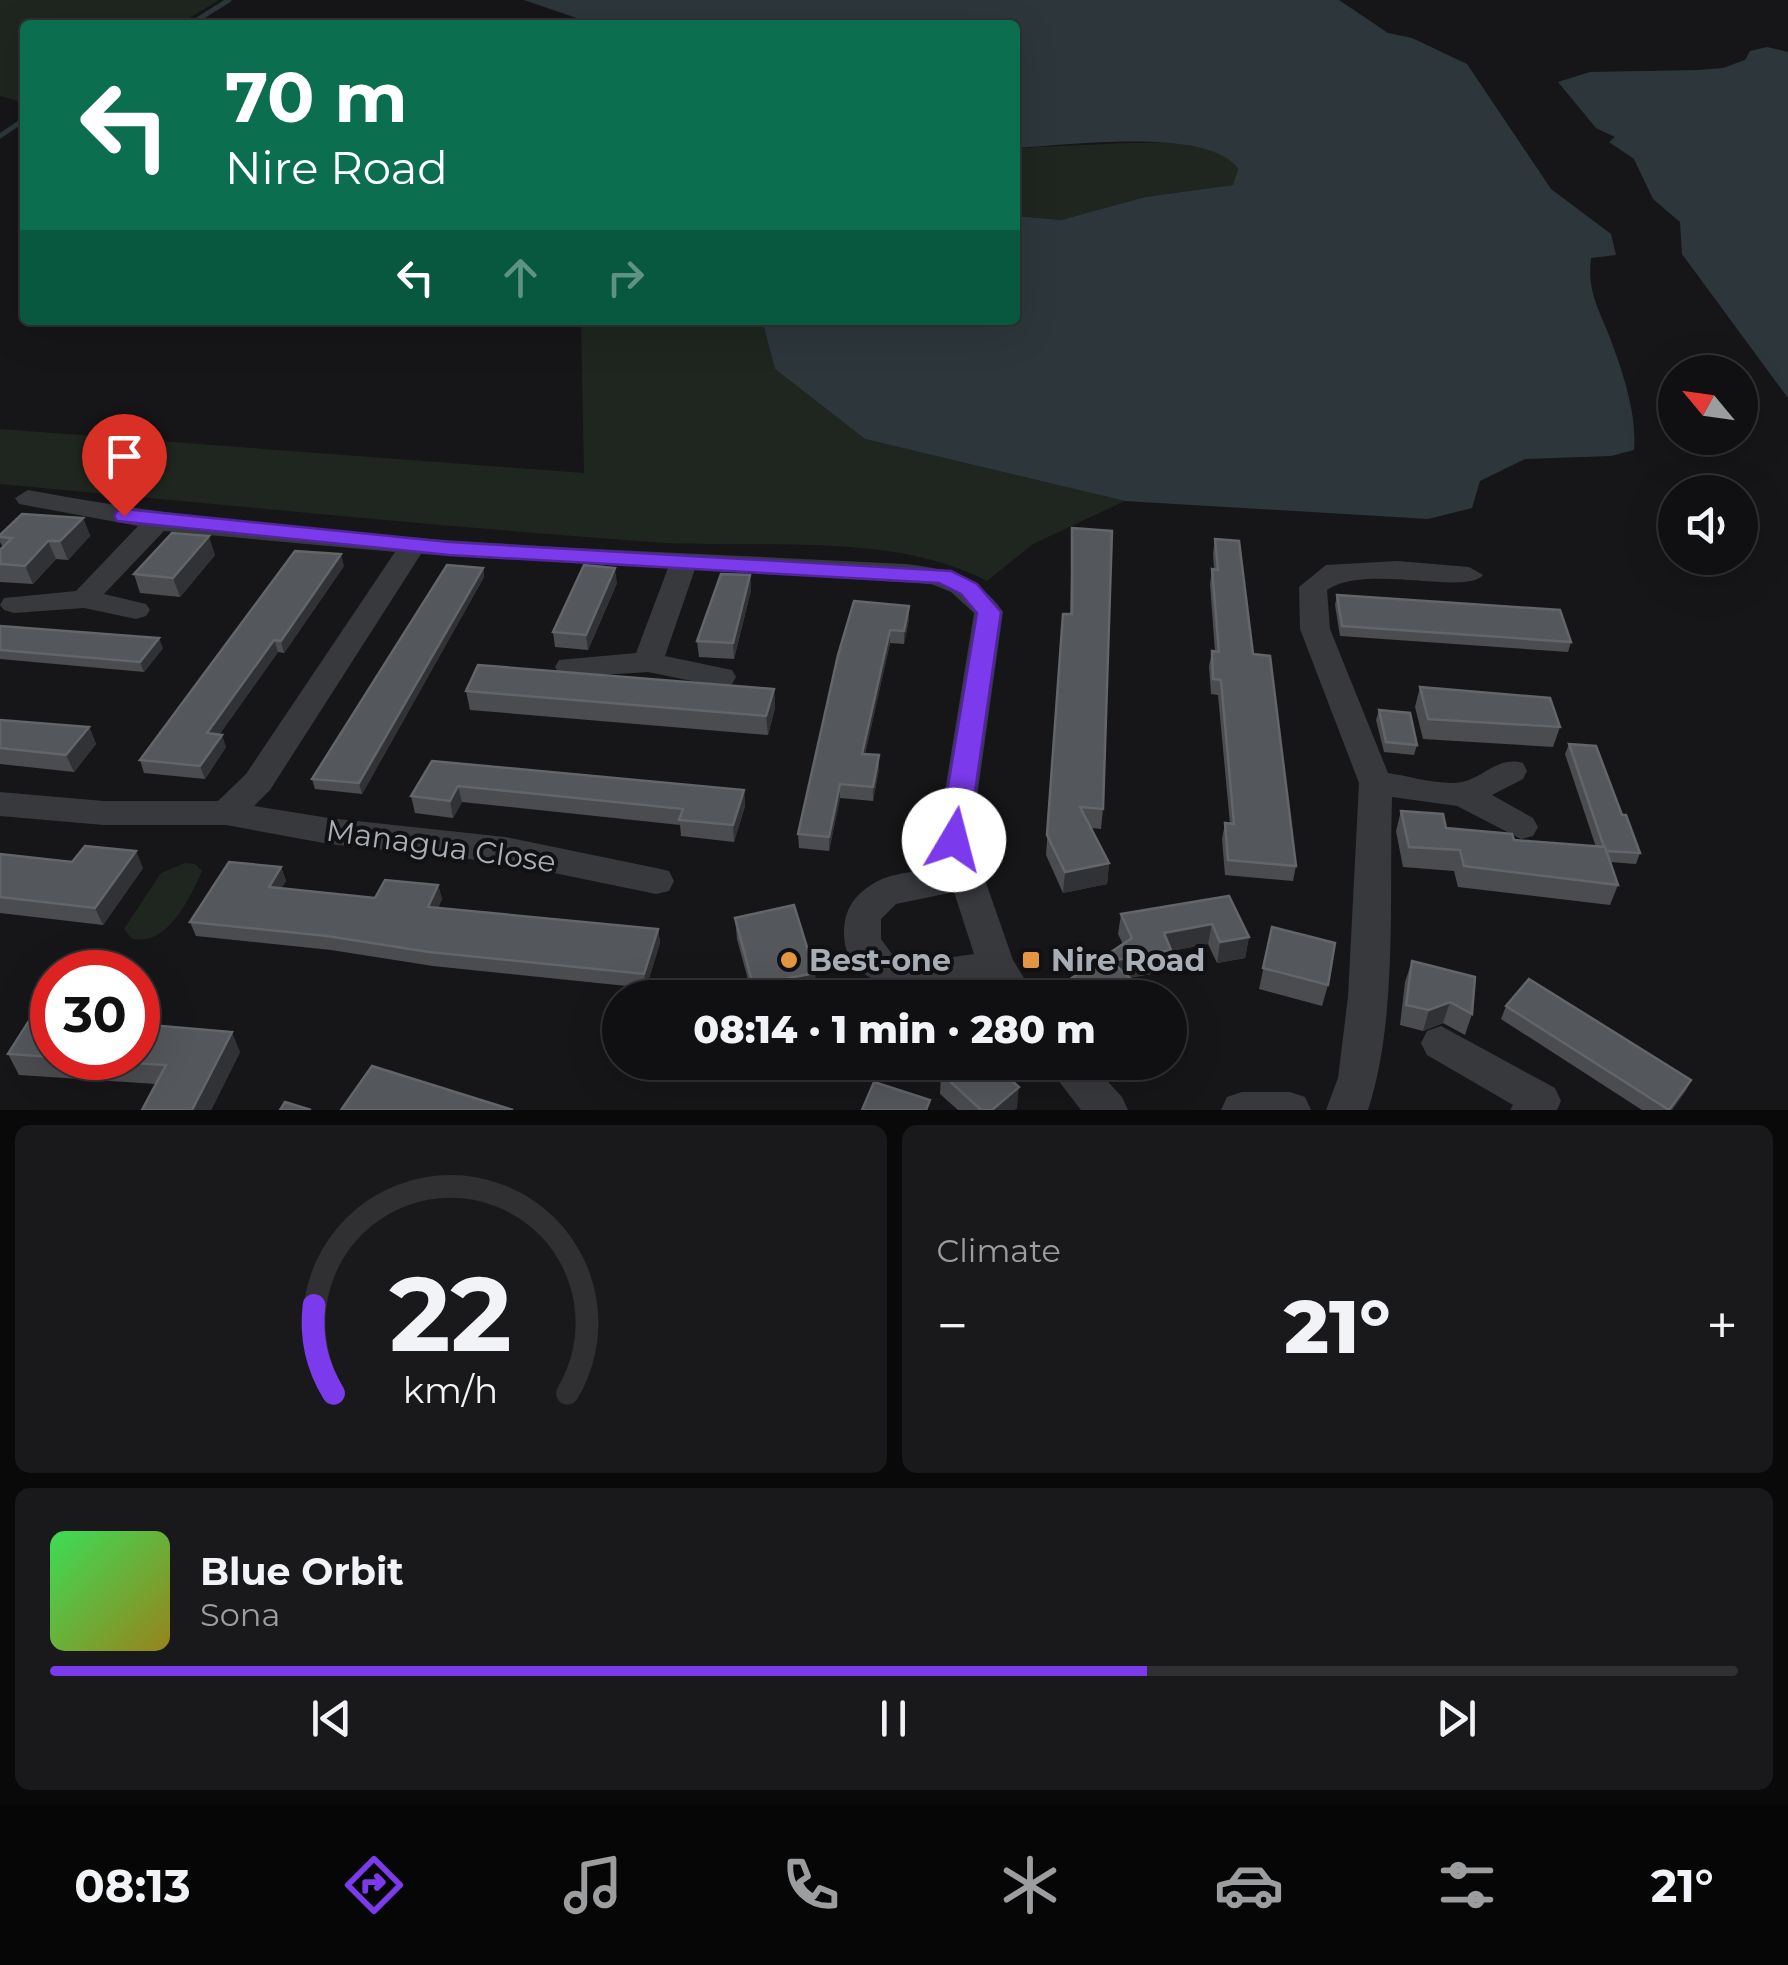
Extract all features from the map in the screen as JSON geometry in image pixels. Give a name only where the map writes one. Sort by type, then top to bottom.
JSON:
[{"type":"street","points":[[28,498],[157,522],[414,544],[943,576],[969,589],[990,612],[954,840],[996,964],[1006,980]]},
{"type":"street","points":[[84,599],[157,522]]},
{"type":"street","points":[[226,813],[258,782],[414,544]]},
{"type":"street","points":[[648,662],[684,560]]},
{"type":"street","points":[[1346,1110],[1358,1078],[1367,997],[1376,783],[1315,629],[1314,587],[1336,571],[1397,569],[1469,574]]},
{"type":"street","points":[[14,604],[84,599],[136,610]]},
{"type":"street","points":[[570,666],[648,662],[720,677]]},
{"type":"street","points":[[1465,795],[1512,771]]},
{"type":"street","points":[[1376,783],[1465,795],[1522,827]]},
{"type":"street","name":"Managua Close","points":[[0,804],[104,813],[226,813],[329,831],[506,850],[656,880]]},
{"type":"street","points":[[965,876],[885,893],[863,914],[862,942],[880,967],[919,976],[956,974],[996,964]]},
{"type":"street","points":[[1441,1043],[1542,1107]]},
{"type":"street","points":[[1080,1080],[1107,1110]]},
{"type":"street","points":[[1242,1110],[1290,1110]]},
{"type":"shaded area","points":[[0,0],[219,0],[186,20],[20,20],[20,102],[0,96]]},
{"type":"shaded area","points":[[524,0],[1339,0],[1388,33],[1412,38],[1467,64],[1551,189],[1611,234],[1616,255],[1591,258],[1591,283],[1626,386],[1634,425],[1634,450],[1611,456],[1525,459],[1480,481],[1472,508],[1428,519],[1125,501],[865,439],[775,369],[763,325],[1020,325],[1020,216],[1061,220],[1145,197],[1233,185],[1238,169],[1222,156],[1198,147],[1168,143],[1099,142],[1020,148],[1020,20],[582,20]]},
{"type":"shaded area","points":[[1767,47],[1788,52],[1788,398],[1682,254],[1680,222],[1653,199],[1634,159],[1609,142],[1615,137],[1596,128],[1558,82],[1590,72],[1723,68],[1745,60],[1750,51]]},
{"type":"shaded area","points":[[1188,144],[1217,152],[1238,169],[1233,185],[1145,197],[1061,220],[1020,216],[1020,148]]},
{"type":"shaded area","points":[[581,325],[763,325],[775,369],[865,439],[1125,501],[1033,544],[987,581],[948,565],[865,548],[651,542],[0,484],[0,429],[584,473]]},
{"type":"shaded area","points":[[185,863],[195,864],[202,871],[175,919],[155,936],[131,938],[124,929],[161,873]]},
{"type":"building","points":[[22,514],[83,518],[60,541],[48,541],[25,566],[0,564],[0,550],[12,538],[0,535]]},
{"type":"building","points":[[1072,528],[1112,531],[1103,809],[1080,807],[1109,863],[1065,872],[1047,835],[1063,614],[1072,614]]},
{"type":"building","points":[[172,533],[209,536],[173,578],[134,574]]},
{"type":"building","points":[[1215,539],[1239,541],[1253,654],[1270,656],[1296,866],[1228,860],[1225,823],[1234,824],[1221,680],[1213,679],[1212,651],[1219,652],[1212,569],[1218,570]]},
{"type":"building","points":[[295,551],[341,554],[281,641],[274,640],[207,733],[222,735],[200,766],[140,760]]},
{"type":"building","points":[[447,565],[483,568],[359,783],[312,779]]},
{"type":"building","points":[[584,565],[615,568],[586,635],[553,632]]},
{"type":"building","points":[[721,574],[750,575],[733,643],[697,641]]},
{"type":"building","points":[[1337,595],[1560,610],[1571,642],[1342,626]]},
{"type":"building","points":[[854,601],[909,606],[904,631],[890,630],[862,754],[879,755],[873,787],[840,784],[829,837],[798,834],[838,655]]},
{"type":"building","points":[[0,626],[159,638],[140,662],[0,650]]},
{"type":"building","points":[[478,665],[774,689],[766,716],[466,691]]},
{"type":"building","points":[[1420,687],[1550,698],[1560,727],[1428,719]]},
{"type":"building","points":[[1379,710],[1410,713],[1417,745],[1386,742]]},
{"type":"building","points":[[0,720],[89,727],[66,755],[0,748]]},
{"type":"building","points":[[1569,744],[1596,746],[1640,853],[1606,851]]},
{"type":"building","points":[[432,761],[744,790],[733,825],[679,820],[683,809],[458,786],[450,801],[411,796]]},
{"type":"building","points":[[1401,811],[1443,814],[1446,828],[1512,834],[1514,840],[1605,847],[1618,885],[1464,866],[1460,850],[1409,847]]},
{"type":"building","points":[[85,846],[136,851],[95,908],[0,897],[0,854],[72,862]]},
{"type":"building","points":[[229,862],[281,867],[269,887],[375,898],[385,880],[438,885],[428,907],[658,929],[644,974],[190,922]]},
{"type":"building","points":[[1229,896],[1249,937],[1220,942],[1212,924],[1164,933],[1171,950],[1111,961],[1132,980],[1074,980],[1132,938],[1121,914]]},
{"type":"building","points":[[794,905],[815,973],[752,980],[735,918]]},
{"type":"building","points":[[1272,927],[1335,943],[1328,985],[1263,968]]},
{"type":"building","points":[[1412,961],[1475,977],[1472,1014],[1450,1002],[1429,1010],[1406,1005]]},
{"type":"building","points":[[1529,979],[1691,1080],[1669,1110],[1506,1006]]},
{"type":"building","points":[[30,1019],[30,1056],[8,1054]]},
{"type":"building","points":[[160,1026],[232,1032],[192,1110],[142,1110],[166,1065],[160,1065]]},
{"type":"building","points":[[372,1066],[513,1110],[341,1110]]},
{"type":"building","points":[[949,1080],[1011,1080],[1019,1087],[992,1110],[981,1110]]},
{"type":"building","points":[[874,1082],[930,1100],[926,1110],[862,1110]]},
{"type":"building","points":[[285,1102],[311,1110],[280,1110]]},
{"type":"waterway","points":[[197,20],[229,0]]},
{"type":"waterway","points":[[0,136],[20,122]]},
{"type":"place","name":"Best-one","points":[[789,960]]},
{"type":"place","name":"Nire Road","points":[[1031,960]]},
{"type":"route","points":[[124,516],[449,548],[943,576],[969,589],[990,612],[954,840]]}]
